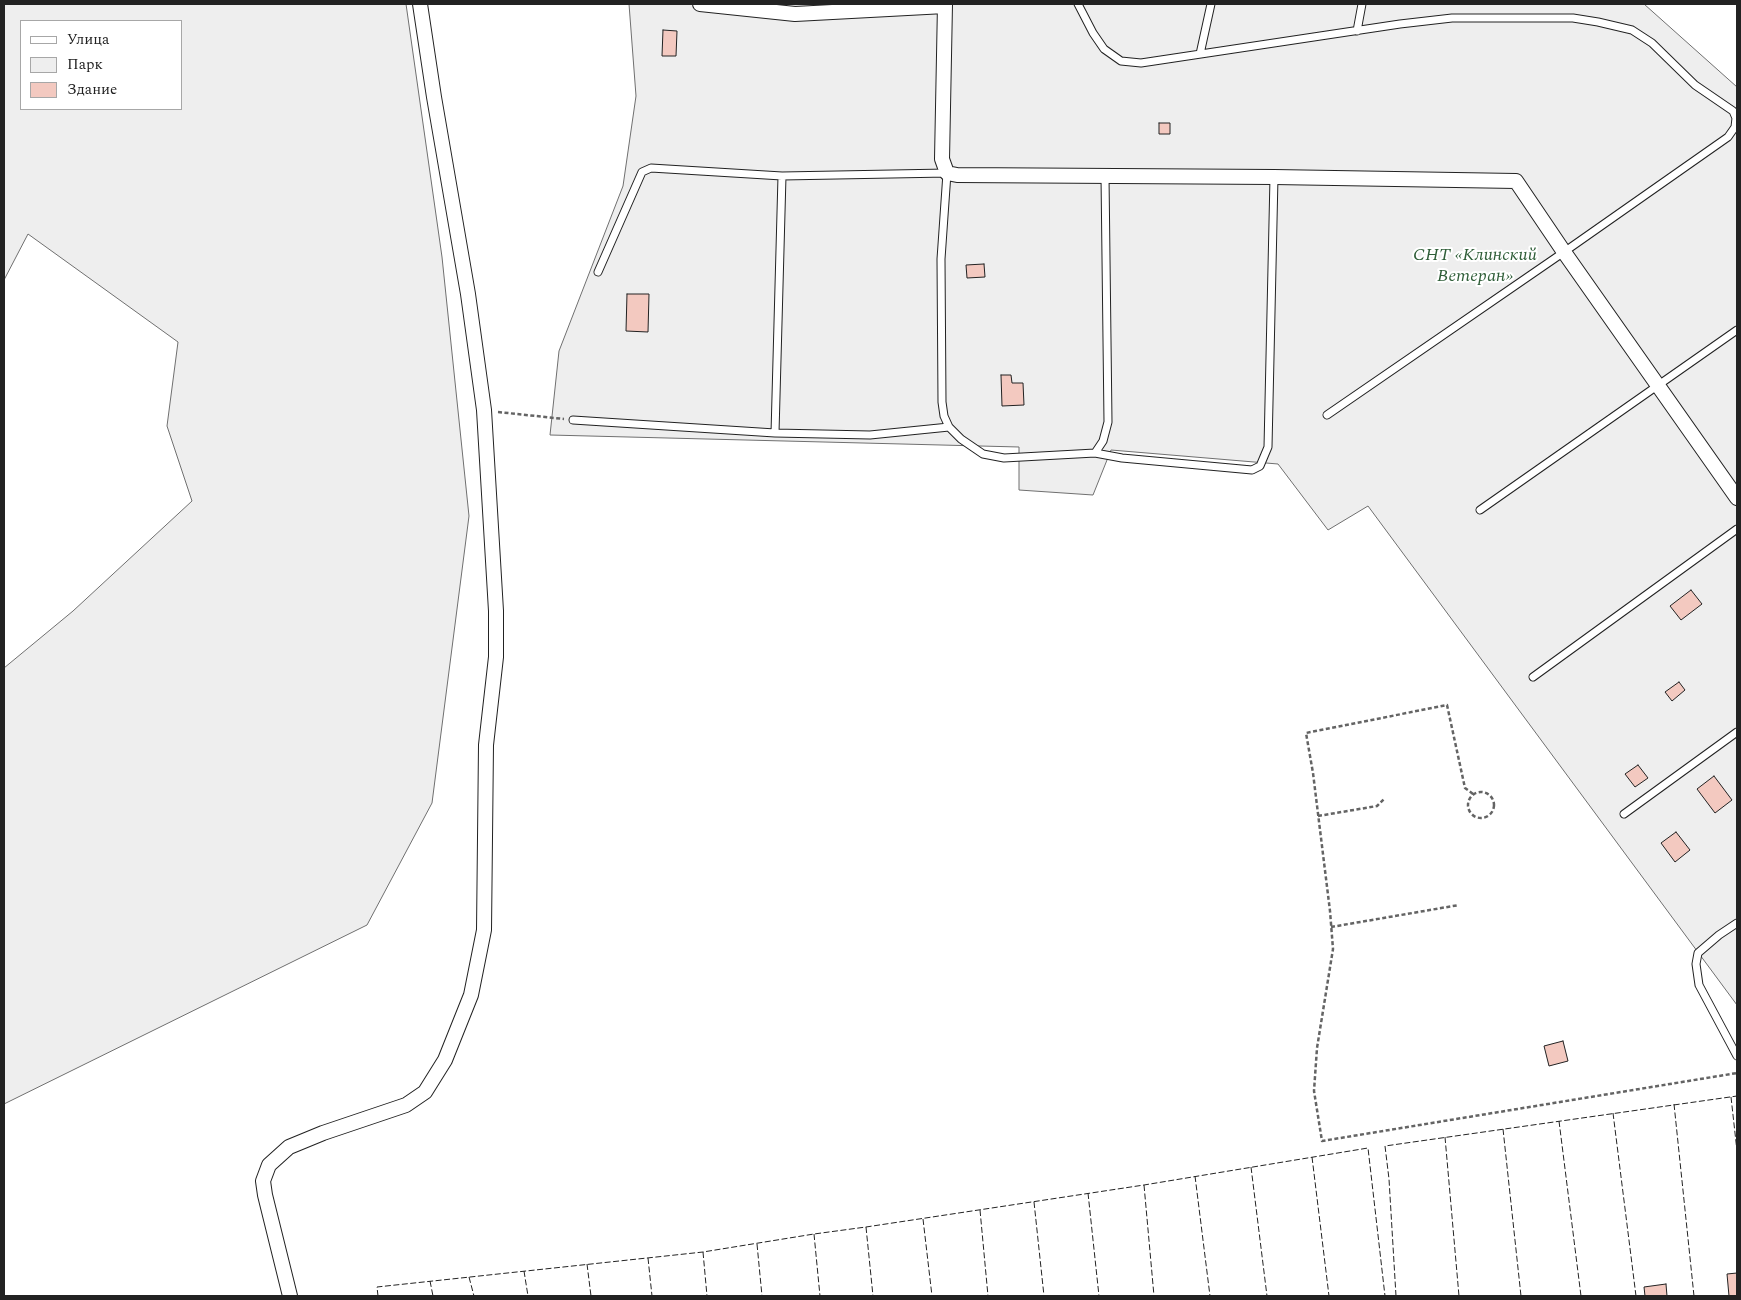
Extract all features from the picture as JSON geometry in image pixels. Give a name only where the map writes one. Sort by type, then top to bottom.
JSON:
[{"type":"street","points":[[290,1296],[265,1195],[263,1181],[269,1165],[289,1147],[323,1133],[406,1106],[426,1092],[446,1060],[471,995],[484,930],[486,745],[496,657],[496,611],[484,410],[468,294],[420,4]]},
{"type":"street","points":[[700,4],[795,14],[946,5],[942,159],[947,173],[957,175],[1516,181],[1737,498]]},
{"type":"lane","points":[[1078,4],[1104,49],[1121,61],[1141,63],[1452,18],[1573,18],[1598,22],[1632,30],[1652,43],[1694,85],[1733,111],[1736,118],[1735,127],[1728,137],[1327,416]]},
{"type":"lane","points":[[1200,54],[1211,4]]},
{"type":"lane","points":[[1357,31],[1362,4]]},
{"type":"lane","points":[[598,272],[642,172],[651,168],[782,176],[947,173],[941,259],[942,402],[944,416],[949,426],[961,439],[983,454],[1004,458],[1095,453],[1122,458],[1252,470],[1260,466],[1268,447],[1274,177]]},
{"type":"lane","points":[[775,433],[782,176]]},
{"type":"lane","points":[[1095,453],[1103,441],[1108,422],[1105,176]]},
{"type":"lane","points":[[1480,510],[1737,330]]},
{"type":"lane","points":[[573,420],[775,433],[870,435],[949,426]]},
{"type":"lane","points":[[1533,677],[1737,529]]},
{"type":"lane","points":[[1624,814],[1737,732]]},
{"type":"lane","points":[[1737,923],[1698,953],[1696,964],[1699,985],[1737,1056]]},
{"type":"path","points":[[484,410],[573,420]]},
{"type":"path","points":[[1473,794],[1465,788],[1447,705],[1306,733],[1313,773],[1333,949],[1317,1048],[1314,1091],[1322,1141],[1737,1073]]},
{"type":"path","points":[[1481,792],[1492,798],[1494,806],[1488,817],[1479,818],[1471,814],[1467,806],[1473,794],[1481,792]]},
{"type":"path","points":[[1318,816],[1377,806],[1385,798]]},
{"type":"path","points":[[1331,927],[1459,905]]},
{"type":"green space","points":[[4,4],[406,4],[442,257],[469,516],[432,803],[367,925],[4,1104],[4,668],[73,611],[192,501],[167,426],[178,342],[28,234],[4,280]]},
{"type":"green space","name":"СНТ «Клинский Ветеран»","points":[[629,4],[1644,4],[1737,87],[1737,1005],[1368,506],[1328,530],[1278,464],[1111,450],[1093,495],[1019,490],[1019,447],[550,435],[559,351],[623,186],[636,96]]},
{"type":"building","points":[[663,30],[677,31],[676,56],[662,56]]},
{"type":"building","points":[[1159,123],[1170,123],[1170,134],[1159,134]]},
{"type":"building","points":[[984,264],[985,277],[967,278],[966,265]]},
{"type":"building","points":[[627,294],[649,294],[648,332],[626,331]]},
{"type":"building","points":[[1001,375],[1011,375],[1012,383],[1023,383],[1024,405],[1002,406]]},
{"type":"building","points":[[1691,590],[1702,604],[1681,620],[1670,606]]},
{"type":"building","points":[[1679,682],[1685,690],[1672,701],[1665,692]]},
{"type":"building","points":[[1638,765],[1648,778],[1635,787],[1625,774]]},
{"type":"building","points":[[1714,776],[1732,800],[1715,813],[1697,789]]},
{"type":"building","points":[[1676,832],[1690,850],[1675,862],[1661,843]]},
{"type":"building","points":[[1563,1041],[1568,1061],[1549,1066],[1544,1046]]},
{"type":"building","points":[[1737,1273],[1737,1296],[1729,1296],[1727,1274]]},
{"type":"building","points":[[1666,1284],[1667,1296],[1645,1296],[1644,1287]]},
{"type":"fence","points":[[1396,1296],[1389,1179],[1385,1146],[1737,1096]]},
{"type":"fence","points":[[1731,1097],[1737,1151]]},
{"type":"fence","points":[[1674,1104],[1694,1296]]},
{"type":"fence","points":[[1613,1113],[1636,1296]]},
{"type":"fence","points":[[1559,1121],[1581,1296]]},
{"type":"fence","points":[[1503,1129],[1521,1296]]},
{"type":"fence","points":[[1445,1137],[1459,1296]]},
{"type":"fence","points":[[378,1296],[377,1287],[703,1252],[1144,1185],[1368,1148],[1385,1296]]},
{"type":"fence","points":[[1312,1157],[1329,1296]]},
{"type":"fence","points":[[1251,1167],[1267,1296]]},
{"type":"fence","points":[[1195,1176],[1210,1296]]},
{"type":"fence","points":[[1144,1185],[1154,1296]]},
{"type":"fence","points":[[1088,1193],[1099,1296]]},
{"type":"fence","points":[[1034,1202],[1044,1296]]},
{"type":"fence","points":[[980,1210],[988,1296]]},
{"type":"fence","points":[[923,1219],[932,1296]]},
{"type":"fence","points":[[866,1227],[873,1296]]},
{"type":"fence","points":[[814,1234],[820,1296]]},
{"type":"fence","points":[[757,1244],[762,1296]]},
{"type":"fence","points":[[703,1252],[707,1296]]},
{"type":"fence","points":[[648,1258],[652,1296]]},
{"type":"fence","points":[[587,1264],[591,1296]]},
{"type":"fence","points":[[524,1271],[528,1296]]},
{"type":"fence","points":[[469,1277],[474,1296]]},
{"type":"fence","points":[[430,1281],[433,1296]]}]
